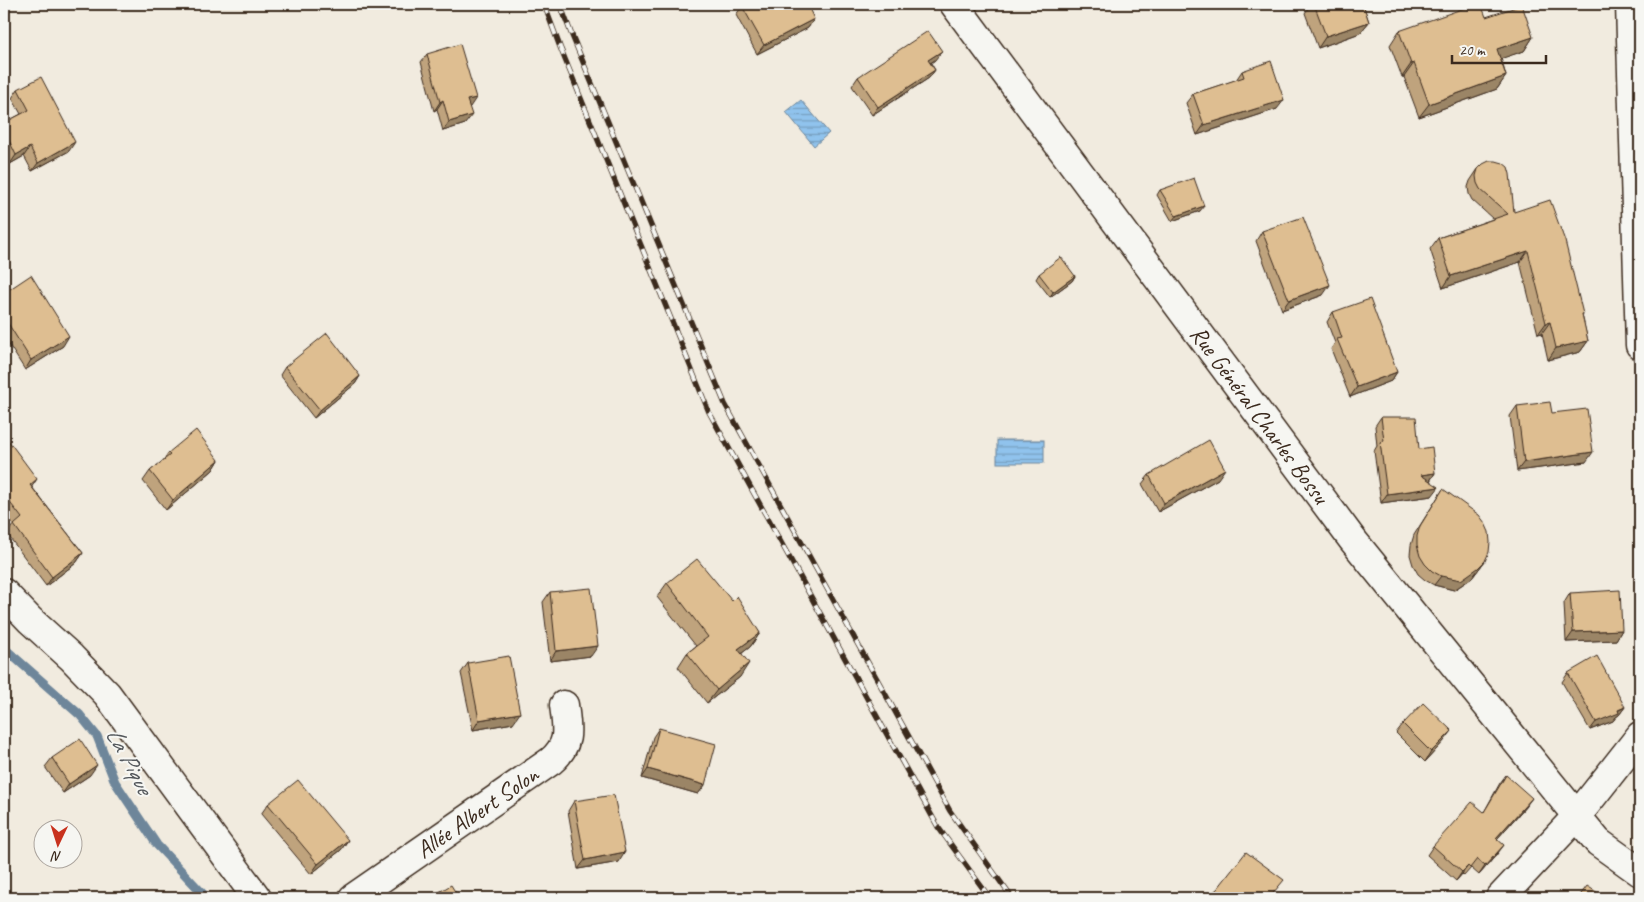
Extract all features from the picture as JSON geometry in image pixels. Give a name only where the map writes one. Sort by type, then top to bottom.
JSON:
[{"type":"street","name":"Rue Général Charles Bossu","points":[[954,4],[1352,540],[1598,842],[1640,872]]},
{"type":"street","points":[[1630,4],[1640,345]]},
{"type":"street","points":[[4,593],[107,694],[256,898]]},
{"type":"street","name":"Allée Albert Solon","points":[[354,898],[559,754],[566,738],[564,705]]},
{"type":"street","points":[[1500,898],[1577,816],[1640,736]]},
{"type":"water","points":[[801,100],[829,133],[814,146],[786,112]]},
{"type":"water","points":[[997,440],[1044,440],[1044,463],[997,463]]},
{"type":"building","points":[[746,4],[807,4],[814,19],[764,45],[742,6]]},
{"type":"building","points":[[1314,4],[1363,4],[1369,22],[1326,36]]},
{"type":"building","points":[[1476,4],[1481,4],[1486,17],[1522,5],[1533,37],[1497,49],[1506,76],[1429,104],[1414,63],[1411,64],[1399,31]]},
{"type":"building","points":[[928,31],[942,51],[928,60],[935,70],[878,107],[858,77]]},
{"type":"building","points":[[460,44],[476,98],[467,100],[472,115],[449,122],[443,100],[440,102],[427,54]]},
{"type":"building","points":[[1271,61],[1284,100],[1204,125],[1193,94],[1244,77],[1242,71]]},
{"type":"building","points":[[41,77],[75,142],[38,163],[30,147],[16,155],[4,130],[4,123],[29,110],[18,89]]},
{"type":"building","points":[[1489,161],[1503,163],[1508,167],[1514,212],[1550,200],[1565,241],[1588,341],[1556,348],[1550,322],[1546,323],[1528,251],[1451,276],[1438,238],[1508,214],[1480,189],[1477,183],[1478,169]]},
{"type":"building","points":[[1194,178],[1204,206],[1176,216],[1160,190]]},
{"type":"building","points":[[1303,217],[1330,285],[1289,300],[1262,231]]},
{"type":"building","points":[[1061,257],[1075,276],[1053,292],[1039,274]]},
{"type":"building","points":[[31,275],[69,336],[31,360],[4,317],[4,293]]},
{"type":"building","points":[[1370,299],[1397,372],[1357,387],[1337,339],[1342,338],[1333,312]]},
{"type":"building","points":[[327,333],[360,376],[320,410],[285,367]]},
{"type":"building","points":[[1550,402],[1552,413],[1587,409],[1593,452],[1524,462],[1517,406]]},
{"type":"building","points":[[1381,417],[1416,417],[1419,449],[1432,447],[1435,473],[1421,475],[1439,487],[1387,494],[1380,442],[1384,441]]},
{"type":"building","points":[[196,430],[219,460],[173,500],[150,471]]},
{"type":"building","points":[[8,440],[37,479],[30,485],[83,553],[52,577],[14,525],[22,518],[4,495],[4,443]]},
{"type":"building","points":[[1209,440],[1225,469],[1164,503],[1149,475]]},
{"type":"building","points":[[1443,489],[1479,515],[1489,532],[1489,552],[1485,561],[1461,580],[1441,576],[1432,571],[1420,556],[1417,545],[1420,526]]},
{"type":"building","points":[[697,559],[732,601],[737,596],[760,633],[738,649],[749,663],[717,690],[687,653],[708,637],[667,583]]},
{"type":"building","points":[[591,588],[598,646],[556,651],[550,592]]},
{"type":"building","points":[[1620,590],[1622,630],[1573,632],[1570,593]]},
{"type":"building","points":[[509,656],[520,713],[479,720],[468,663]]},
{"type":"building","points":[[1597,656],[1625,707],[1618,710],[1619,713],[1596,722],[1568,673]]},
{"type":"building","points":[[1423,703],[1452,731],[1431,752],[1403,724]]},
{"type":"building","points":[[659,728],[716,744],[705,785],[648,769]]},
{"type":"building","points":[[80,739],[97,765],[69,784],[52,758]]},
{"type":"building","points":[[1506,775],[1532,798],[1496,838],[1504,845],[1485,866],[1477,859],[1470,868],[1468,866],[1462,872],[1433,846],[1472,802],[1484,812]]},
{"type":"building","points":[[298,780],[348,840],[318,864],[268,804]]},
{"type":"building","points":[[614,795],[625,852],[585,860],[574,801]]},
{"type":"building","points":[[1246,852],[1284,880],[1269,898],[1207,898],[1218,888]]},
{"type":"building","points":[[451,885],[459,898],[429,898]]},
{"type":"building","points":[[1587,886],[1606,898],[1578,898]]},
{"type":"waterway","name":"La Pique","points":[[4,648],[80,715],[97,736],[115,782],[157,845],[207,898]]},
{"type":"railway","points":[[544,4],[709,412],[938,827],[990,898]]},
{"type":"railway","points":[[560,4],[725,404],[950,811],[1012,898]]}]
